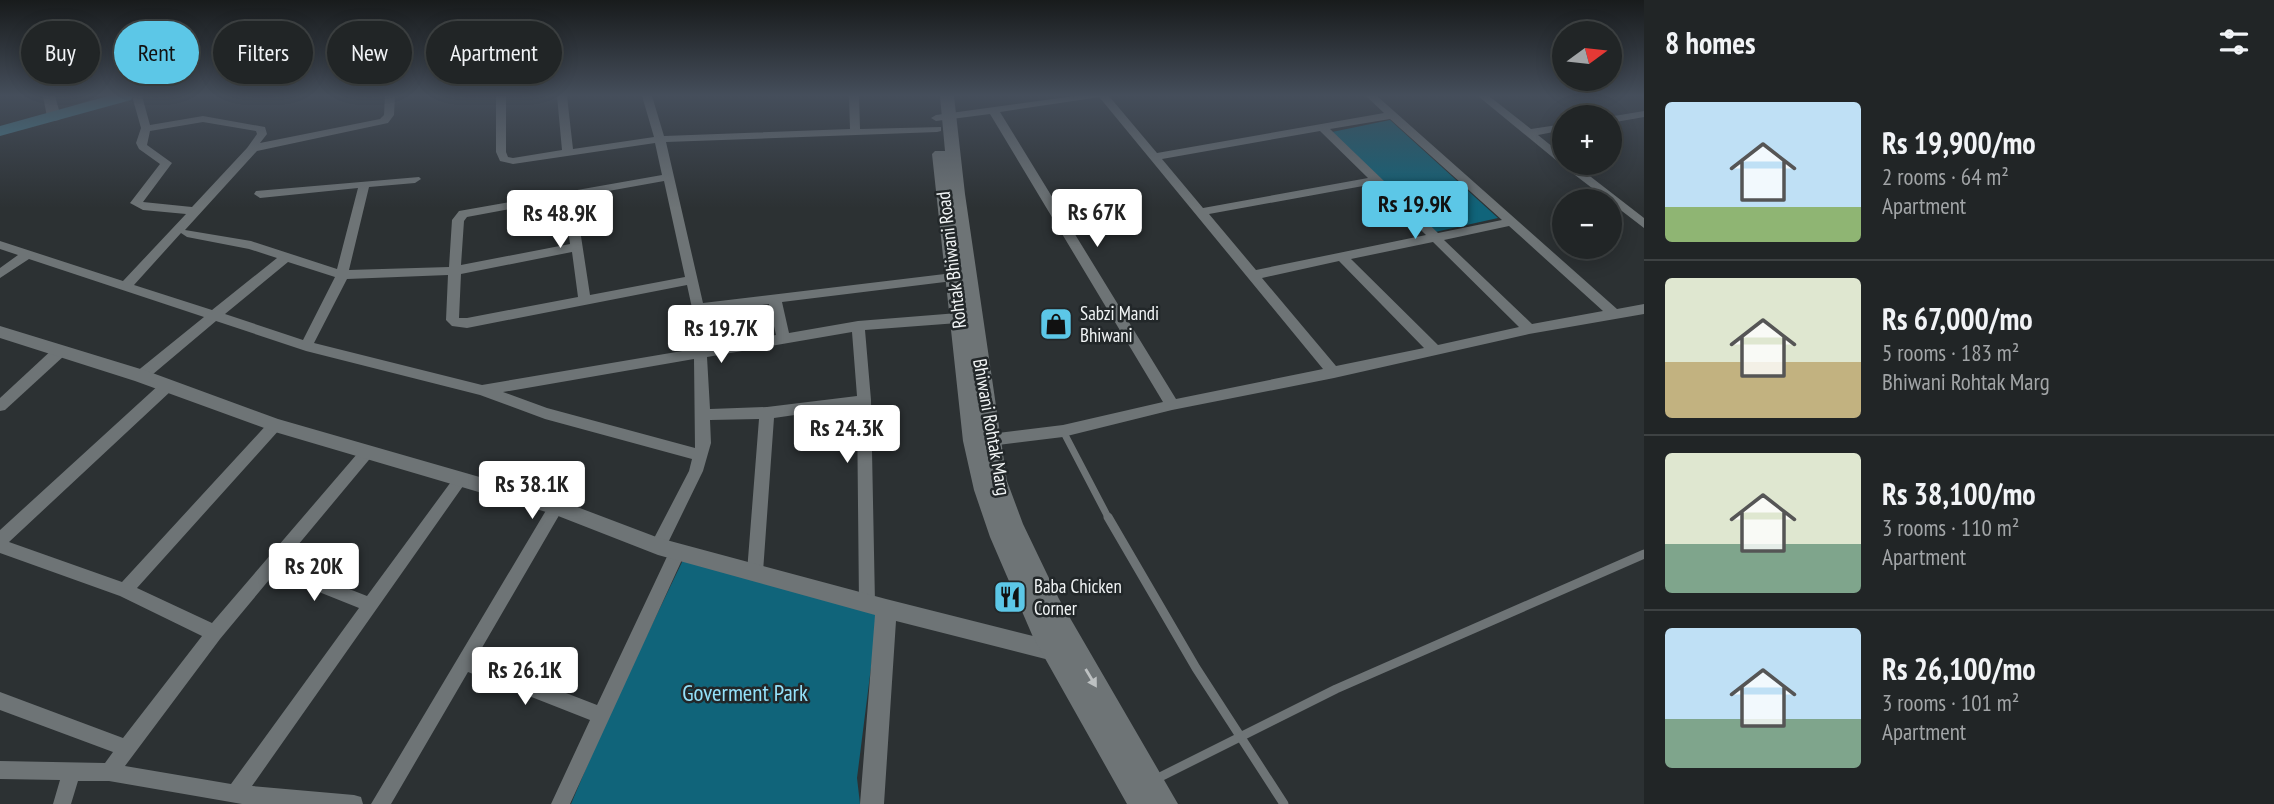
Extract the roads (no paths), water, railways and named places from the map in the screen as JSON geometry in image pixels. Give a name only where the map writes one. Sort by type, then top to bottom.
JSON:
[{"type":"main road","name":"Rohtak Bhiwani Road","points":[[942,134],[958,318],[982,441],[981,482],[1027,600],[1054,653],[1142,792]]},
{"type":"main road","name":"Bhiwani Rohtak Marg","points":[[944,134],[957,194],[982,441],[1012,526],[1142,792],[1165,804]]},
{"type":"street","points":[[144,134],[141,143],[143,147],[166,163],[136,203],[195,211]]},
{"type":"street","points":[[127,285],[253,148],[261,134]]},
{"type":"street","points":[[253,148],[323,134]]},
{"type":"street","points":[[502,134],[502,157],[520,160],[660,139],[794,134]]},
{"type":"street","points":[[566,134],[568,151]]},
{"type":"street","points":[[658,134],[695,303],[700,309],[953,276]]},
{"type":"street","points":[[1008,134],[1172,405]]},
{"type":"street","points":[[1135,134],[1334,373]]},
{"type":"street","points":[[1155,157],[1297,134]]},
{"type":"street","points":[[1329,134],[1529,329]]},
{"type":"street","points":[[1412,134],[1615,315]]},
{"type":"street","points":[[1529,134],[1552,152]]},
{"type":"street","points":[[1582,175],[1644,224]]},
{"type":"street","points":[[668,177],[463,214],[458,220],[451,315],[457,323],[691,280]]},
{"type":"street","points":[[260,194],[415,179]]},
{"type":"street","points":[[1202,212],[1376,180]]},
{"type":"street","points":[[306,346],[342,275],[364,185]]},
{"type":"street","points":[[569,195],[585,300]]},
{"type":"street","points":[[1254,275],[1510,222]]},
{"type":"street","points":[[187,233],[251,245],[342,275],[453,271],[576,247]]},
{"type":"street","points":[[0,245],[306,346],[482,390],[545,413],[701,456]]},
{"type":"street","points":[[0,274],[29,253]]},
{"type":"street","points":[[1342,256],[1436,351]]},
{"type":"street","points":[[141,376],[286,257]]},
{"type":"street","points":[[775,300],[783,338]]},
{"type":"street","points":[[982,441],[1063,431],[1529,329],[1644,309]]},
{"type":"street","points":[[482,390],[858,326],[958,318]]},
{"type":"street","points":[[858,326],[876,606],[872,804]]},
{"type":"street","points":[[0,332],[141,376],[275,425],[555,508],[658,546],[1054,653],[1076,654]]},
{"type":"street","points":[[0,406],[60,351]]},
{"type":"street","points":[[658,546],[701,456],[704,415],[700,351]]},
{"type":"street","points":[[0,540],[166,387]]},
{"type":"street","points":[[704,415],[767,413],[864,400]]},
{"type":"street","points":[[755,572],[767,413]]},
{"type":"street","points":[[125,590],[275,425]]},
{"type":"street","points":[[109,772],[214,634],[368,451]]},
{"type":"street","points":[[235,794],[461,479]]},
{"type":"street","points":[[380,804],[555,508]]},
{"type":"street","points":[[0,546],[125,590],[214,634]]},
{"type":"street","points":[[560,804],[678,551]]},
{"type":"street","points":[[271,566],[371,604]]},
{"type":"street","points":[[464,662],[601,716]]},
{"type":"street","points":[[0,701],[126,748]]},
{"type":"street","points":[[0,770],[109,772],[235,794],[355,804]]},
{"type":"street","points":[[62,804],[72,770]]},
{"type":"lane","points":[[1063,431],[1159,610],[1284,804]]},
{"type":"lane","points":[[1142,792],[1238,735],[1558,590],[1644,554]]},
{"type":"place","name":"Sabzi Mandi Bhiwani","points":[[1056,324]]},
{"type":"place","name":"Baba Chicken Corner","points":[[1010,597]]},
{"type":"park label","name":"Goverment Park","points":[[745,693]]}]
